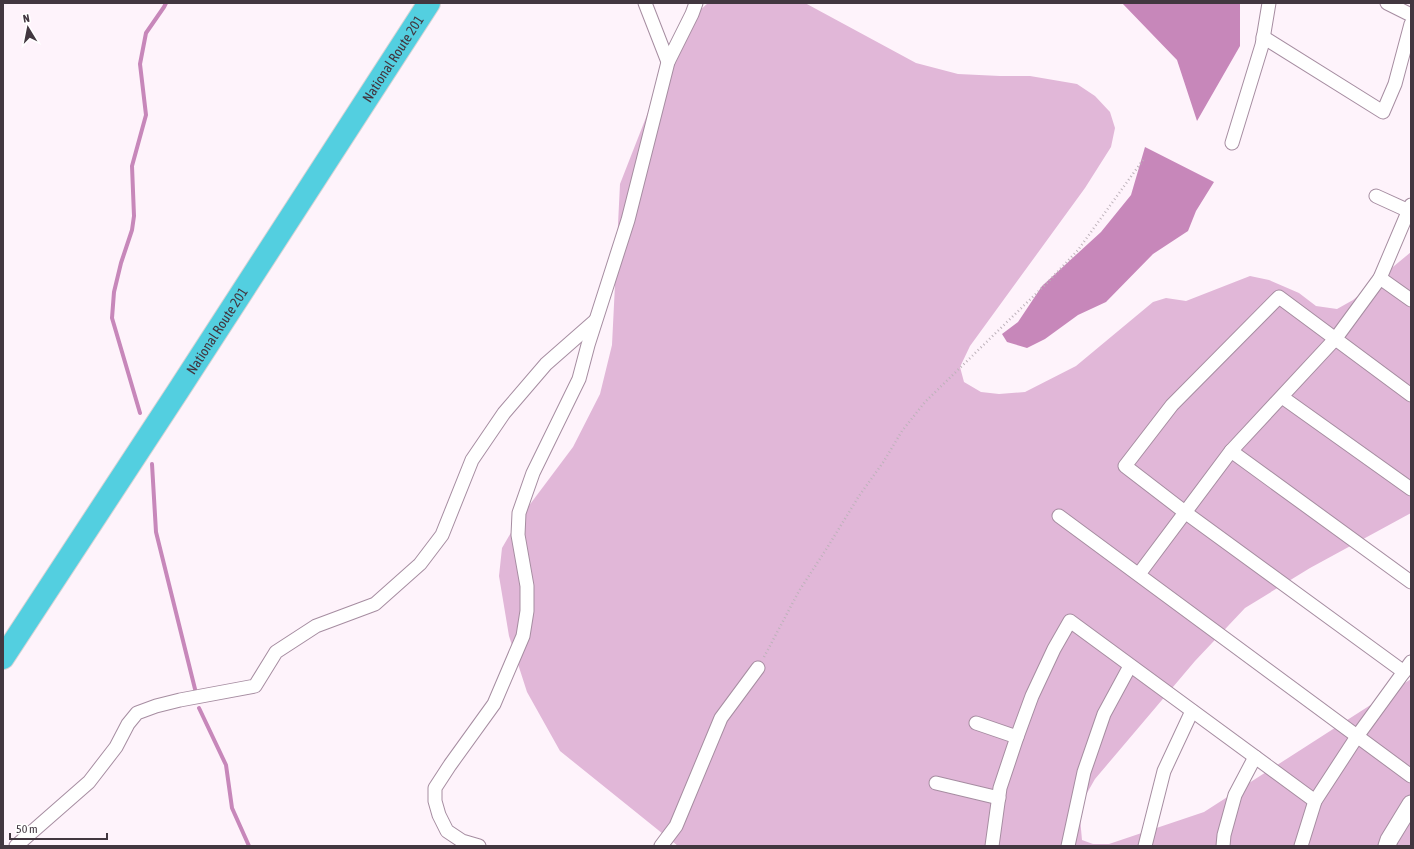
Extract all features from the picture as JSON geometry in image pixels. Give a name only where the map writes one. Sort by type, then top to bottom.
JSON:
[{"type":"highway","name":"National Route 201","points":[[3,658],[183,385],[429,3]]},
{"type":"street","points":[[645,3],[668,62]]},
{"type":"street","points":[[479,846],[462,841],[447,831],[439,815],[435,801],[435,788],[450,764],[494,704],[523,636],[527,611],[527,586],[518,535],[519,512],[533,473],[579,379],[595,320],[628,220],[668,62],[696,3]]},
{"type":"street","points":[[1232,143],[1263,37],[1269,3]]},
{"type":"street","points":[[1387,3],[1411,15]]},
{"type":"street","points":[[1263,37],[1384,112],[1395,84],[1411,24]]},
{"type":"street","points":[[1139,574],[1231,451],[1336,338],[1380,278],[1410,209],[1376,196]]},
{"type":"street","points":[[1380,278],[1411,300]]},
{"type":"street","points":[[1301,846],[1315,801],[1358,735],[1408,667],[1186,513],[1125,466],[1172,405],[1279,297],[1411,394]]},
{"type":"street","points":[[16,846],[89,782],[116,747],[128,724],[137,713],[156,706],[180,700],[255,686],[276,652],[316,626],[375,604],[420,564],[442,535],[472,460],[504,413],[546,364],[595,320]]},
{"type":"street","points":[[1282,397],[1411,489]]},
{"type":"street","points":[[1231,451],[1411,582]]},
{"type":"street","points":[[1059,516],[1358,735],[1411,776]]},
{"type":"street","points":[[992,846],[1000,788],[1017,737],[1032,696],[1054,649],[1070,621],[1315,801]]},
{"type":"street","points":[[1068,846],[1084,772],[1104,714],[1130,666]]},
{"type":"street","points":[[661,846],[676,826],[721,718],[758,668]]},
{"type":"street","points":[[1145,846],[1164,771],[1192,711]]},
{"type":"street","points":[[976,723],[1017,737]]},
{"type":"street","points":[[1223,846],[1224,835],[1235,795],[1255,757]]},
{"type":"street","points":[[936,783],[999,798]]},
{"type":"street","points":[[1387,846],[1389,840],[1411,804]]},
{"type":"path","points":[[758,668],[799,591],[902,431],[925,402],[1048,282],[1078,250],[1143,160]]},
{"type":"shaded area","points":[[708,3],[805,3],[916,63],[958,74],[1030,76],[1077,84],[1095,96],[1110,112],[1115,128],[1111,147],[1085,188],[970,346],[960,367],[964,382],[981,392],[999,394],[1025,392],[1076,366],[1153,302],[1166,298],[1186,301],[1250,276],[1269,280],[1299,293],[1316,306],[1337,309],[1353,300],[1411,252],[1411,513],[1310,568],[1245,608],[1195,661],[1095,779],[1079,807],[1082,840],[1093,844],[1109,844],[1204,812],[1411,679],[1411,846],[678,846],[560,751],[527,692],[509,636],[499,576],[502,548],[519,519],[573,447],[600,394],[612,345],[620,184],[670,56],[698,12]]},
{"type":"shaded area","points":[[1122,3],[1240,3],[1240,46],[1197,121],[1177,60]]},
{"type":"shaded area","points":[[1145,147],[1214,182],[1196,211],[1188,231],[1153,254],[1106,302],[1078,315],[1045,339],[1027,348],[1007,342],[1002,334],[1018,322],[1042,286],[1101,232],[1131,195]]},
{"type":"waterway","points":[[140,413],[112,318],[114,292],[121,263],[132,230],[134,216],[132,166],[146,115],[140,64],[146,33],[166,3]]},
{"type":"waterway","points":[[152,464],[156,532],[195,689]]},
{"type":"waterway","points":[[199,708],[226,765],[232,808],[249,846]]}]
